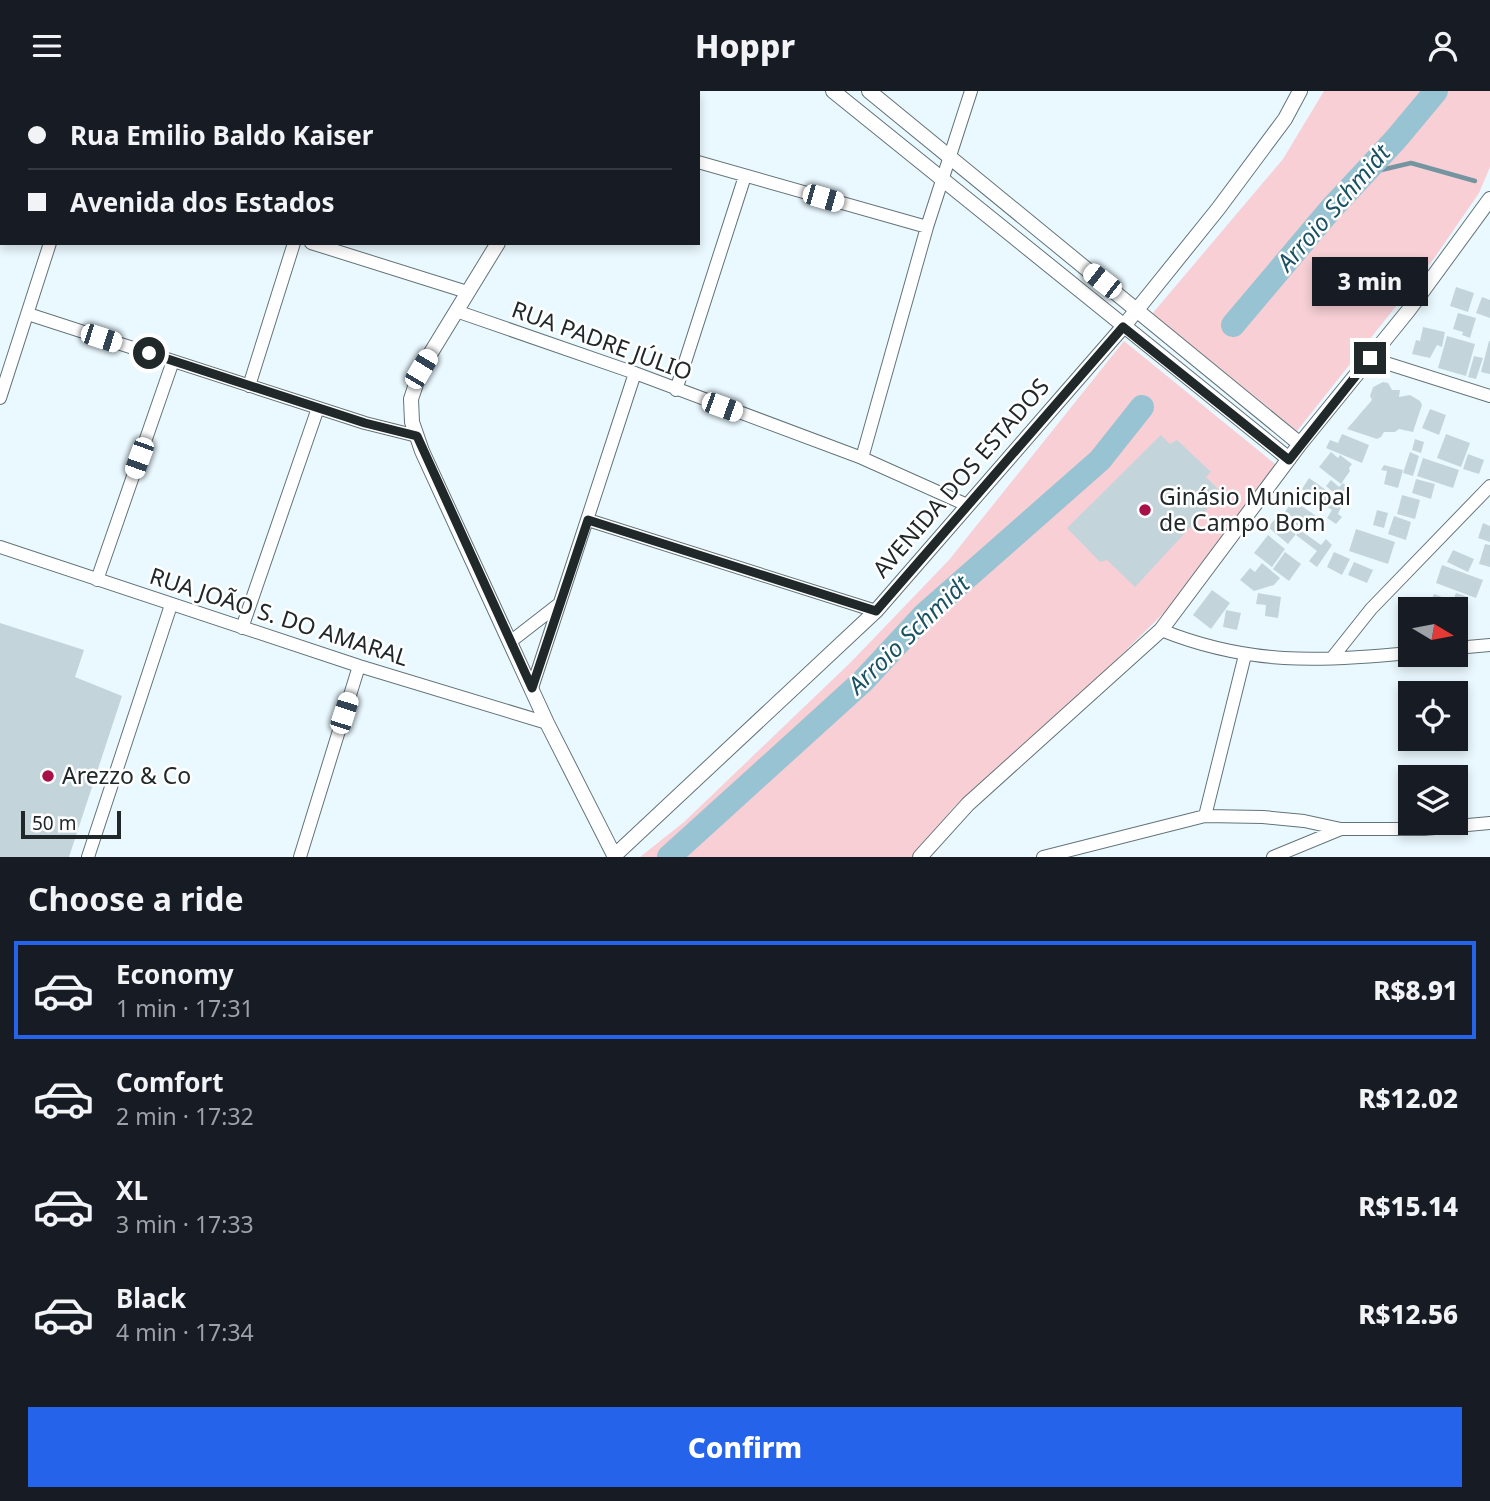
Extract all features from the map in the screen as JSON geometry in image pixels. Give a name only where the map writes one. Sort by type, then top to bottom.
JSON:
[{"type":"street","points":[[833,91],[1289,460]]},
{"type":"street","points":[[869,91],[1300,444]]},
{"type":"street","points":[[862,458],[927,227],[971,91]]},
{"type":"street","name":"AVENIDA DOS ESTADOS","points":[[614,857],[876,611],[1123,327],[1241,179],[1285,119],[1300,91]]},
{"type":"street","points":[[700,163],[927,227]]},
{"type":"street","points":[[676,390],[745,176]]},
{"type":"street","points":[[919,857],[968,804],[1161,630],[1300,444],[1370,358],[1489,201]]},
{"type":"street","points":[[0,398],[49,245]]},
{"type":"street","points":[[249,386],[293,245]]},
{"type":"street","points":[[317,245],[467,292]]},
{"type":"street","points":[[497,245],[421,369],[411,399],[412,422],[547,723],[614,857]]},
{"type":"street","name":"RUA PADRE JÚLIO","points":[[456,311],[635,373],[862,458],[967,505]]},
{"type":"street","points":[[28,314],[365,423],[417,436]]},
{"type":"street","points":[[1370,358],[1490,396]]},
{"type":"street","points":[[97,580],[173,361]]},
{"type":"street","points":[[532,688],[635,373]]},
{"type":"street","points":[[242,628],[318,408]]},
{"type":"street","points":[[1332,658],[1371,609],[1490,486]]},
{"type":"street","points":[[588,520],[876,611]]},
{"type":"street","name":"RUA JOÃO S. DO AMARAL","points":[[0,548],[359,666],[547,723]]},
{"type":"street","points":[[510,642],[559,603]]},
{"type":"street","points":[[88,857],[171,605]]},
{"type":"street","points":[[1161,630],[1193,643],[1245,655],[1283,660],[1398,654]]},
{"type":"street","points":[[1468,647],[1490,645]]},
{"type":"street","points":[[1205,816],[1245,655]]},
{"type":"street","points":[[300,857],[359,666]]},
{"type":"street","points":[[1044,857],[1205,816],[1263,817],[1304,821],[1341,829],[1424,829],[1490,823]]},
{"type":"street","points":[[1273,857],[1341,829]]},
{"type":"shaded area","points":[[1324,91],[1490,91],[1490,167],[1479,193],[1435,257],[1297,431],[1152,314],[1283,159]]},
{"type":"shaded area","points":[[1124,341],[1280,468],[1170,607],[1068,707],[954,807],[912,857],[640,857],[684,822],[851,662],[949,560]]},
{"type":"building","points":[[1456,287],[1474,293],[1468,312],[1450,306]]},
{"type":"building","points":[[1482,297],[1490,300],[1490,318],[1476,313]]},
{"type":"building","points":[[1458,313],[1476,318],[1470,338],[1453,329]]},
{"type":"building","points":[[1423,327],[1445,332],[1442,347],[1437,345],[1430,358],[1412,354],[1416,340],[1420,341]]},
{"type":"building","points":[[1447,336],[1475,344],[1466,376],[1438,368]]},
{"type":"building","points":[[1490,341],[1490,374],[1481,372]]},
{"type":"building","points":[[1474,356],[1483,358],[1476,379],[1468,377]]},
{"type":"building","points":[[1383,382],[1388,383],[1392,390],[1400,390],[1399,397],[1410,395],[1420,401],[1422,405],[1413,432],[1399,429],[1395,432],[1384,432],[1377,439],[1347,429],[1372,400],[1370,396],[1373,387]]},
{"type":"building","points":[[1430,409],[1446,415],[1439,435],[1422,428]]},
{"type":"building","points":[[1342,434],[1369,445],[1362,463],[1326,448],[1330,440],[1338,443]]},
{"type":"building","points":[[1446,434],[1470,443],[1461,467],[1437,458]]},
{"type":"building","name":"Ginásio Municipal de Campo Bom","points":[[1161,435],[1170,444],[1177,440],[1211,472],[1206,477],[1222,493],[1135,587],[1107,560],[1100,562],[1067,528]]},
{"type":"building","points":[[1415,439],[1424,442],[1421,453],[1412,450]]},
{"type":"building","points":[[1331,452],[1352,464],[1341,484],[1319,467]]},
{"type":"building","points":[[1410,452],[1419,456],[1413,476],[1403,473]]},
{"type":"building","points":[[1468,454],[1484,460],[1479,474],[1463,469]]},
{"type":"building","points":[[1423,458],[1459,470],[1453,488],[1417,476]]},
{"type":"building","points":[[1384,465],[1403,470],[1398,488],[1384,484],[1387,471],[1381,470]]},
{"type":"building","points":[[1309,478],[1343,502],[1338,514],[1342,517],[1336,524],[1327,518],[1332,510],[1302,489]]},
{"type":"building","points":[[1416,479],[1435,484],[1431,499],[1412,493]]},
{"type":"building","points":[[1331,480],[1339,487],[1343,483],[1350,489],[1342,500],[1326,486]]},
{"type":"building","points":[[1402,495],[1420,500],[1415,519],[1397,514]]},
{"type":"building","points":[[1293,500],[1316,516],[1306,531],[1294,523],[1297,520],[1285,512]]},
{"type":"building","points":[[1377,510],[1388,513],[1384,528],[1373,525]]},
{"type":"building","points":[[1394,516],[1411,522],[1406,540],[1388,534]]},
{"type":"building","points":[[1276,518],[1296,534],[1288,544],[1268,527]]},
{"type":"building","points":[[1483,523],[1490,526],[1490,542],[1478,538]]},
{"type":"building","points":[[1356,529],[1395,542],[1388,564],[1349,551]]},
{"type":"building","points":[[1300,530],[1321,545],[1326,539],[1332,545],[1317,567],[1309,561],[1317,551],[1296,535]]},
{"type":"building","points":[[1268,535],[1285,549],[1272,567],[1254,553]]},
{"type":"building","points":[[1485,544],[1490,545],[1490,567],[1479,564]]},
{"type":"building","points":[[1453,550],[1474,559],[1468,572],[1447,562]]},
{"type":"building","points":[[1285,552],[1301,564],[1289,581],[1273,569]]},
{"type":"building","points":[[1334,552],[1350,559],[1342,575],[1327,567]]},
{"type":"building","points":[[1354,562],[1373,570],[1367,583],[1348,575]]},
{"type":"building","points":[[1262,563],[1280,578],[1274,585],[1254,591],[1240,580],[1250,568],[1255,572]]},
{"type":"building","points":[[1442,565],[1483,580],[1476,598],[1436,583]]},
{"type":"building","points":[[1212,590],[1230,603],[1211,629],[1193,615]]},
{"type":"building","points":[[1258,593],[1281,597],[1278,618],[1265,616],[1266,605],[1256,604]]},
{"type":"building","points":[[1226,610],[1241,613],[1237,630],[1223,627]]},
{"type":"building","name":"Arezzo & Co","points":[[0,623],[84,650],[75,677],[122,696],[69,857],[0,857]]},
{"type":"waterway","name":"Arroio Schmidt","points":[[1233,325],[1436,91]]},
{"type":"waterway","points":[[1364,174],[1411,163],[1475,181]]},
{"type":"waterway","name":"Arroio Schmidt","points":[[669,857],[863,681],[925,614],[1100,460],[1142,407]]},
{"type":"place","name":"Ginásio Municipal de Campo Bom","points":[[1145,510]]},
{"type":"place","name":"Arezzo & Co","points":[[48,776]]},
{"type":"route","points":[[149,353],[365,423],[417,436],[532,688],[588,520],[876,611],[1123,327],[1289,460],[1370,358]]}]
